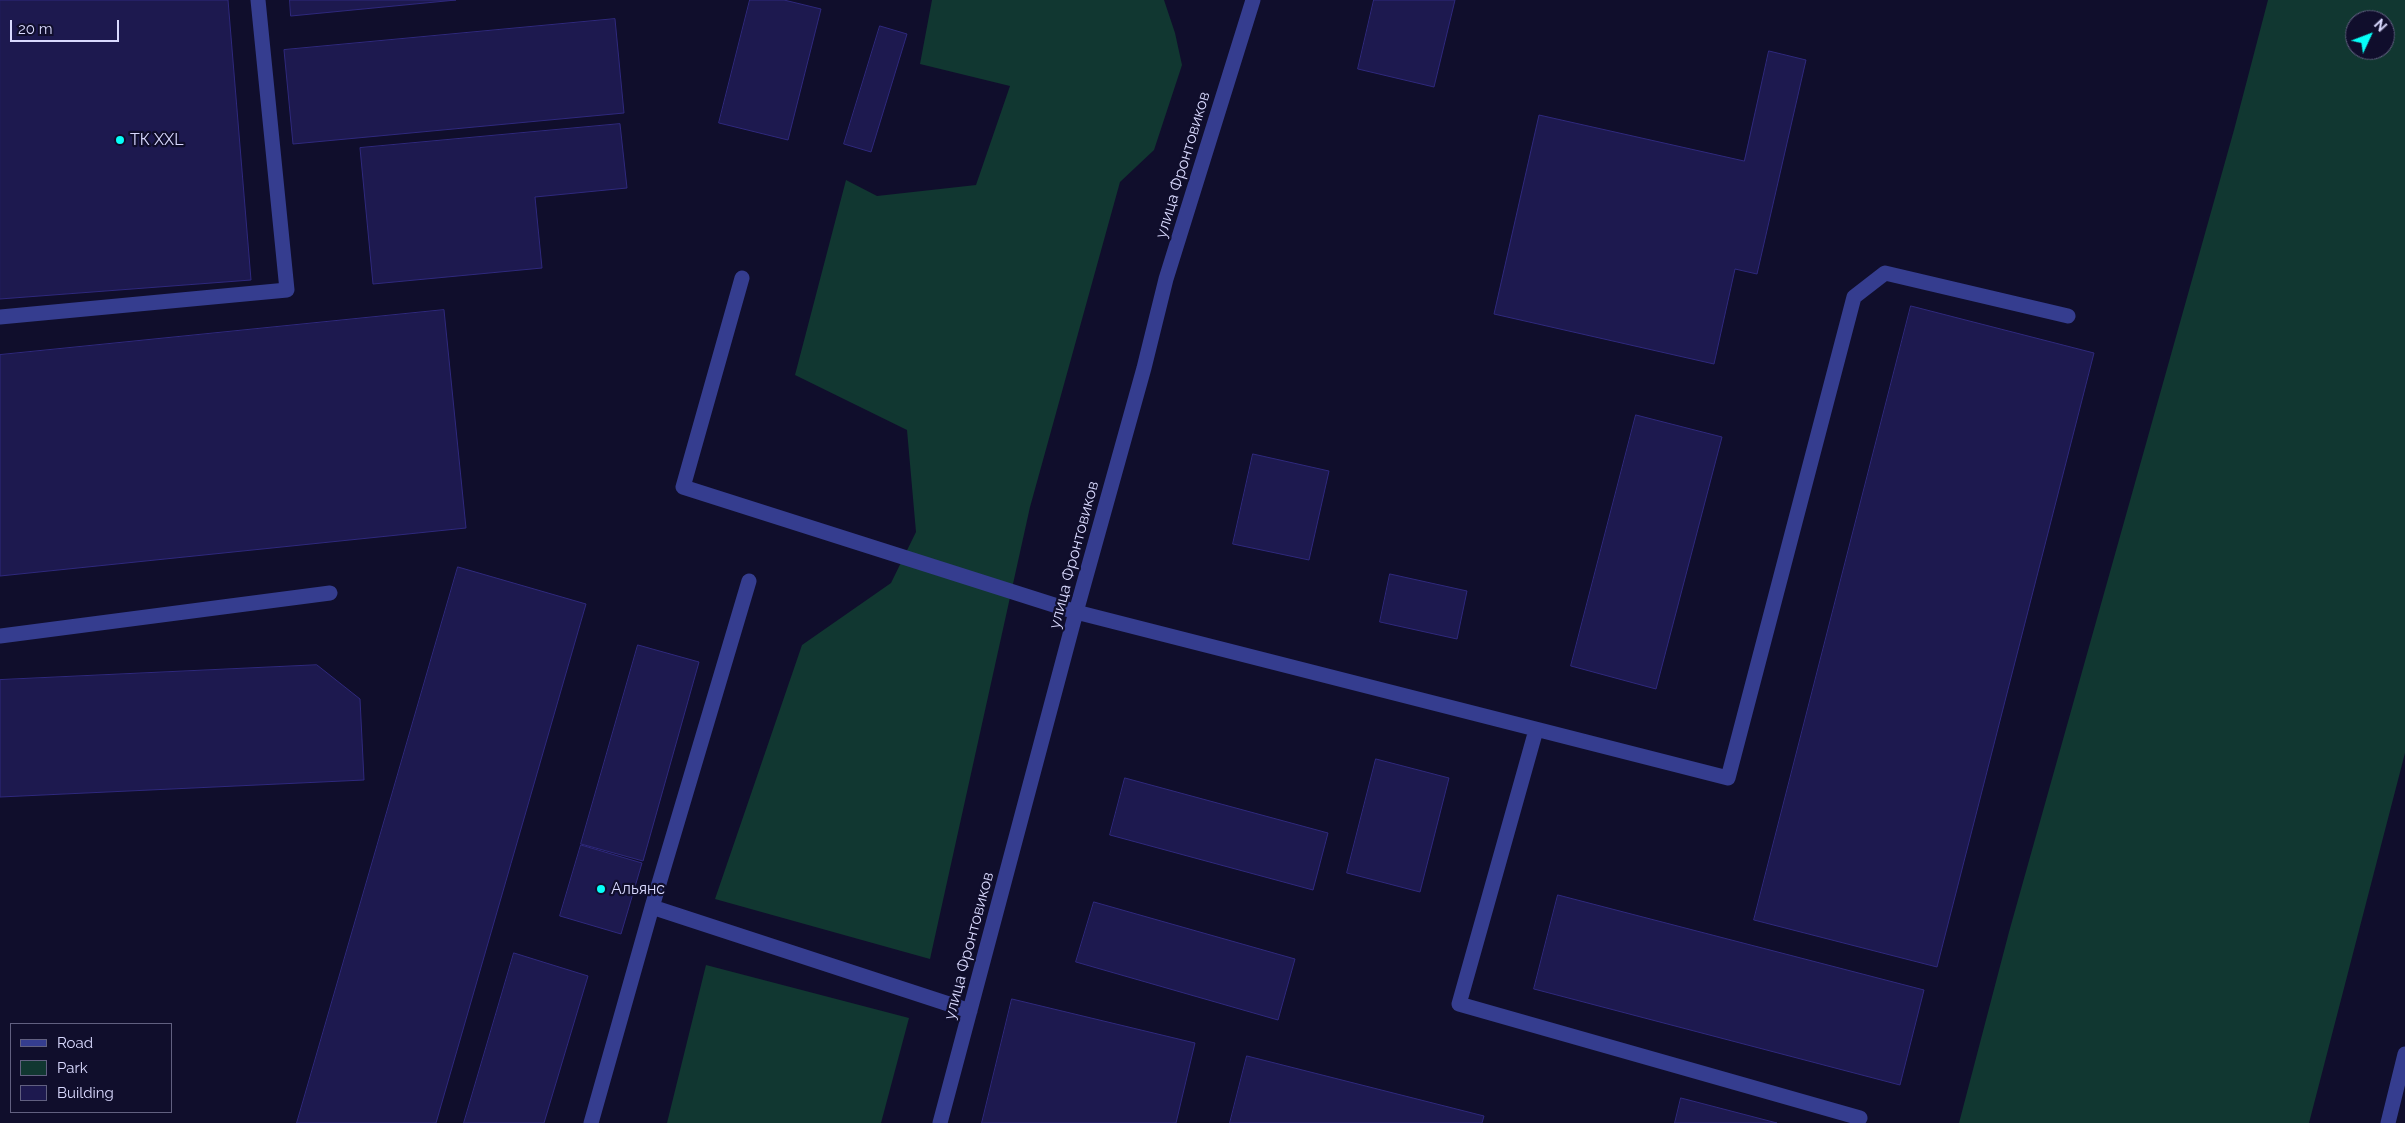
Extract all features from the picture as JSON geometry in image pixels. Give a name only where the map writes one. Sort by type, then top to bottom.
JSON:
[{"type":"street","points":[[0,317],[287,290],[258,0]]},
{"type":"street","name":"улица Фронтовиков","points":[[940,1123],[1076,612],[1144,368],[1166,279],[1253,0]]},
{"type":"street","points":[[742,278],[683,487],[1076,612],[1728,778],[1854,297],[1885,272],[2068,316]]},
{"type":"street","points":[[591,1123],[652,907],[749,581]]},
{"type":"street","points":[[0,636],[330,593]]},
{"type":"street","points":[[1536,730],[1459,1004],[1860,1118]]},
{"type":"street","points":[[652,907],[970,1011]]},
{"type":"street","points":[[2388,1123],[2405,1054]]},
{"type":"green space","points":[[932,0],[1164,0],[1175,33],[1182,65],[1154,150],[1120,182],[1030,507],[930,959],[715,899],[802,645],[891,583],[916,532],[907,430],[795,375],[846,180],[877,196],[976,185],[1010,86],[920,64]]},
{"type":"green space","points":[[2268,0],[2405,0],[2405,753],[2309,1123],[1959,1123],[2009,932],[2234,130]]},
{"type":"green space","points":[[706,965],[909,1018],[881,1123],[667,1123]]},
{"type":"building","name":"ТК XXL","points":[[0,0],[228,0],[251,280],[0,299]]},
{"type":"building","points":[[290,0],[456,0],[291,16]]},
{"type":"building","points":[[750,0],[784,0],[821,9],[788,140],[719,123]]},
{"type":"building","points":[[1374,0],[1455,0],[1434,87],[1358,69]]},
{"type":"building","points":[[615,19],[624,113],[293,144],[284,50]]},
{"type":"building","points":[[880,26],[907,34],[871,152],[844,144]]},
{"type":"building","points":[[1769,51],[1806,60],[1757,274],[1735,269],[1714,364],[1494,314],[1539,115],[1744,161]]},
{"type":"building","points":[[620,124],[627,188],[535,197],[542,268],[373,284],[360,148]]},
{"type":"building","points":[[1911,306],[2094,353],[1937,967],[1754,920]]},
{"type":"building","points":[[444,310],[466,528],[0,576],[0,355]]},
{"type":"building","points":[[1636,415],[1722,437],[1656,689],[1571,666]]},
{"type":"building","points":[[1253,454],[1329,471],[1309,560],[1233,544]]},
{"type":"building","points":[[458,567],[586,604],[436,1123],[297,1123]]},
{"type":"building","points":[[1390,574],[1467,591],[1457,639],[1380,622]]},
{"type":"building","points":[[638,645],[699,662],[643,861],[581,844]]},
{"type":"building","points":[[317,665],[360,699],[364,780],[0,797],[0,680]]},
{"type":"building","points":[[1376,759],[1449,778],[1420,892],[1347,873]]},
{"type":"building","points":[[1125,778],[1328,833],[1313,890],[1110,835]]},
{"type":"building","name":"Альянс","points":[[581,845],[642,863],[621,934],[560,916]]},
{"type":"building","points":[[1558,895],[1924,990],[1900,1085],[1534,989]]},
{"type":"building","points":[[1094,902],[1295,959],[1278,1020],[1076,962]]},
{"type":"building","points":[[514,953],[588,976],[544,1123],[464,1123]]},
{"type":"building","points":[[1012,999],[1195,1043],[1176,1123],[982,1123]]},
{"type":"building","points":[[1247,1056],[1484,1116],[1482,1123],[1230,1123]]},
{"type":"building","points":[[1681,1098],[1777,1123],[1675,1123]]},
{"type":"place","name":"ТК XXL","points":[[120,140]]},
{"type":"place","name":"Альянс","points":[[601,889]]}]
